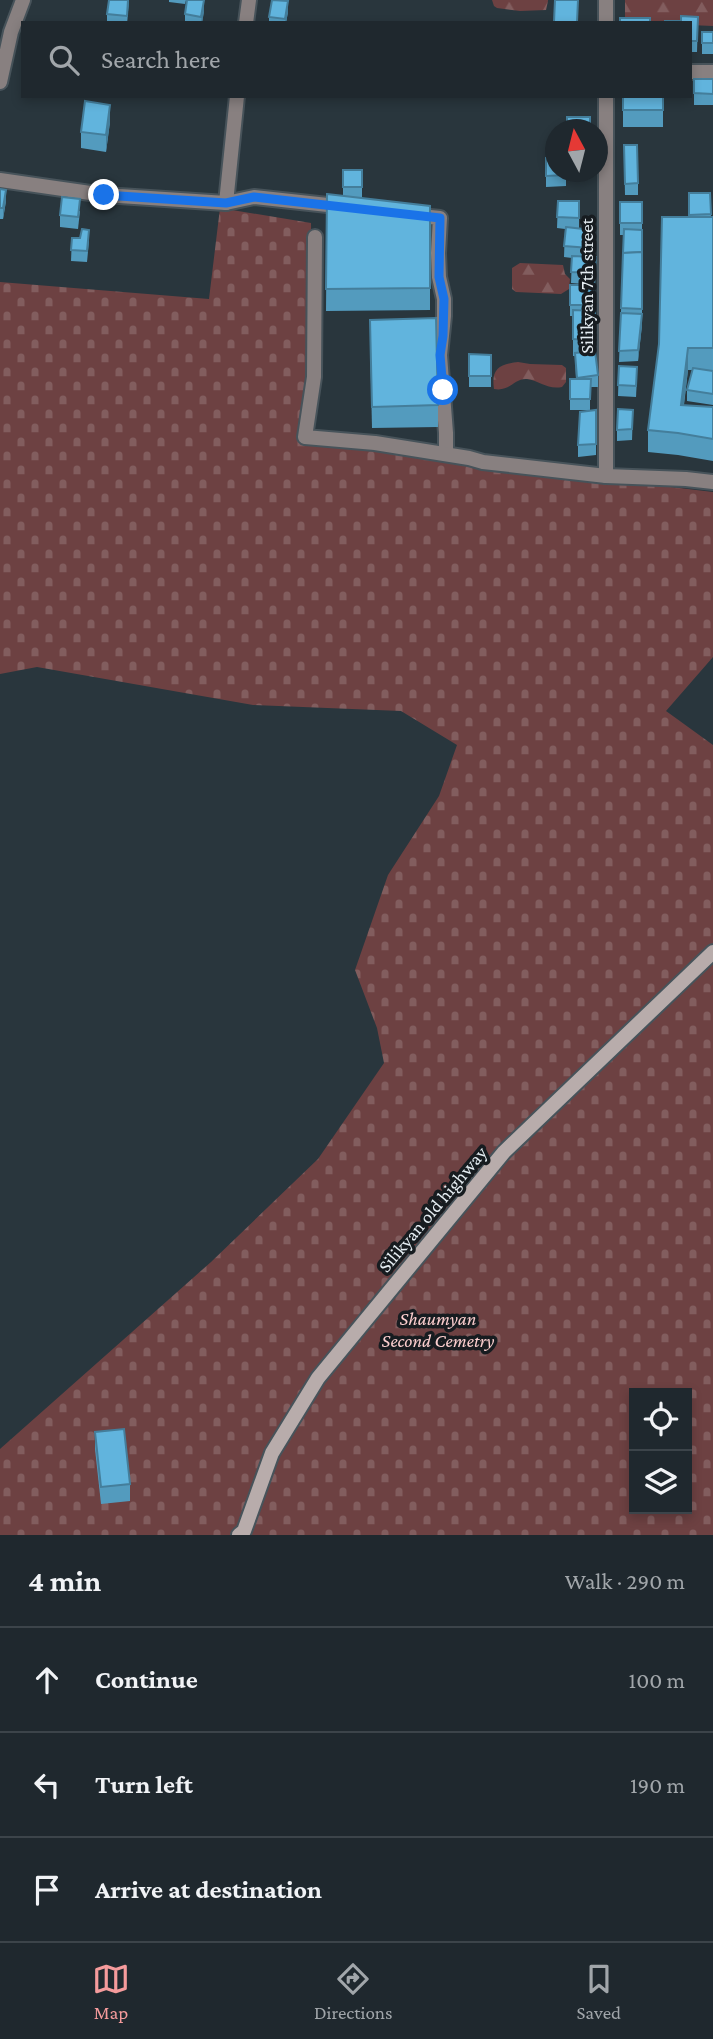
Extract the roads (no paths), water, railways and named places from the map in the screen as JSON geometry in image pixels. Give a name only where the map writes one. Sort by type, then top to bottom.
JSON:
[{"type":"street","points":[[0,82],[19,23],[23,0]]},
{"type":"street","points":[[246,21],[249,0]]},
{"type":"street","points":[[606,0],[606,21]]},
{"type":"street","points":[[692,72],[713,72]]},
{"type":"street","points":[[226,203],[237,98]]},
{"type":"street","name":"Silikyan 7th street","points":[[606,98],[606,476]]},
{"type":"street","points":[[0,180],[104,195],[226,203],[254,197],[359,209]]},
{"type":"street","points":[[398,213],[440,218],[438,253],[444,316],[440,355],[446,454]]},
{"type":"street","points":[[315,237],[314,377],[305,437],[375,443],[483,462],[606,476],[713,482]]},
{"type":"street","name":"Silikyan old highway","points":[[239,1535],[244,1531],[272,1453],[318,1377],[504,1152],[713,952]]},
{"type":"park label","name":"Shaumyan Second Cemetry","points":[[438,1329]]}]
